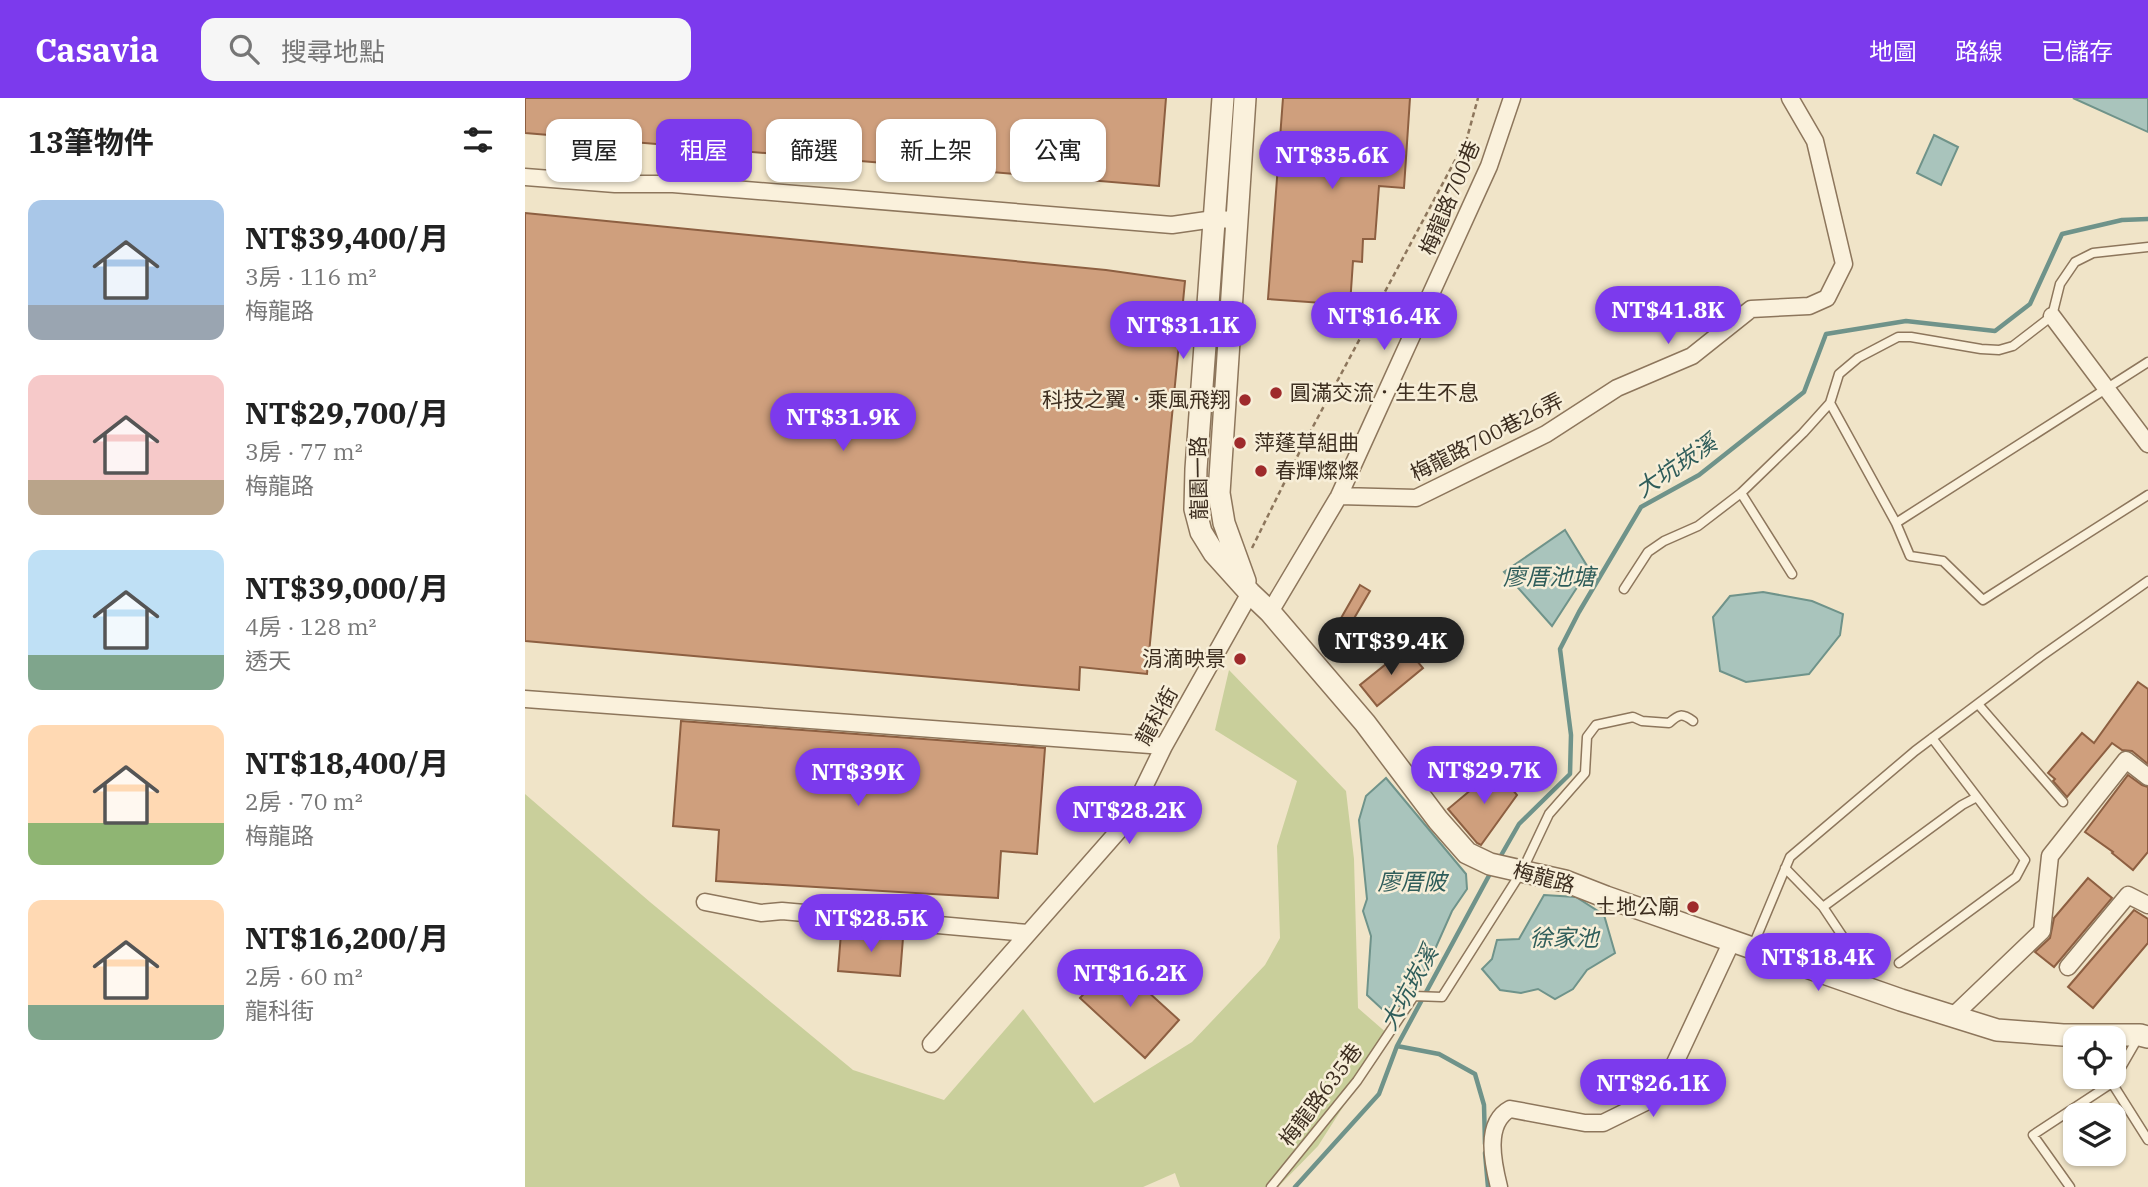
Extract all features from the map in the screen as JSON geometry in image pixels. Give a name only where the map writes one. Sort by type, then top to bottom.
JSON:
[{"type":"street","name":"龍園一路","points":[[1223,98],[1195,509],[1201,532],[1214,553],[1250,593]]},
{"type":"street","name":"龍園一路","points":[[1245,98],[1219,494],[1224,523],[1250,593]]},
{"type":"street","name":"梅龍路700巷","points":[[1270,612],[1339,496],[1489,166],[1512,98]]},
{"type":"street","name":"梅龍路700巷26弄","points":[[1339,496],[1416,498],[1546,434],[1617,388],[1692,356],[1751,309],[1809,306],[1827,298],[1844,264],[1815,141],[1790,98]]},
{"type":"street","points":[[525,177],[615,184],[673,184],[1172,225],[1214,219],[1236,220]]},
{"type":"street","points":[[2052,316],[2148,443]]},
{"type":"street","name":"梅龍路","points":[[1250,593],[1270,612],[1365,723],[1438,820],[1467,853],[1506,867],[1565,881],[1752,948],[1997,1030],[2063,1035],[2144,1036]]},
{"type":"street","name":"龍科街","points":[[931,1044],[1128,820],[1164,746],[1250,593]]},
{"type":"street","points":[[525,699],[1164,746]]},
{"type":"street","points":[[1953,1016],[2042,931],[2050,856],[2126,760],[2148,777]]},
{"type":"street","points":[[2068,967],[2128,895],[2148,905]]},
{"type":"street","points":[[705,902],[761,913],[782,911],[1028,933]]},
{"type":"street","points":[[1499,1187],[1493,1130],[1501,1114],[1510,1109],[1585,1123],[1603,1123],[1660,1095],[1732,941]]},
{"type":"lane","points":[[1623,589],[1648,552],[1664,541],[1698,526],[1741,493],[1803,433],[1830,403],[1839,374],[1858,358],[1898,337],[1981,349],[1999,350],[2013,346],[2052,316],[2060,284],[2075,262],[2093,253],[2148,247]]},
{"type":"lane","points":[[1896,523],[2148,362]]},
{"type":"lane","points":[[1830,403],[1896,523],[1910,556],[1944,561],[1983,600],[2148,495]]},
{"type":"lane","points":[[1741,493],[1792,575]]},
{"type":"lane","points":[[1752,948],[1790,857],[1932,738],[2039,657],[2148,581]]},
{"type":"lane","points":[[1978,704],[2063,802]]},
{"type":"lane","name":"梅龍路635巷","points":[[1271,1187],[1357,1081],[1414,996],[1442,997],[1506,867],[1585,773],[1587,737],[1597,725],[1633,717],[1668,723],[1678,715],[1684,715],[1693,721]]},
{"type":"lane","points":[[1899,963],[2017,877],[2025,860],[1932,738]]},
{"type":"lane","points":[[1823,907],[1962,805],[1977,797]]},
{"type":"lane","points":[[1785,868],[1823,907],[1845,940]]},
{"type":"lane","points":[[2126,1062],[2144,1036]]},
{"type":"lane","points":[[2070,1187],[2033,1135],[2103,1089]]},
{"type":"lane","points":[[2116,1089],[2148,1140]]},
{"type":"path","points":[[1241,570],[1301,449],[1468,138],[1478,98]]},
{"type":"green space","points":[[1229,670],[1346,791],[1354,859],[1358,1008],[1389,1035],[1318,1146],[1278,1187],[1180,1187],[1175,1173],[1143,1187],[525,1187],[525,794],[650,902],[853,1070],[944,1100],[1023,1009],[1094,1103],[1192,1042],[1265,965],[1280,938],[1277,846],[1297,781],[1215,730]]},
{"type":"water","points":[[2073,98],[2148,98],[2148,132]]},
{"type":"water","points":[[1934,135],[1958,147],[1941,185],[1917,173]]},
{"type":"water","name":"廖厝池塘","points":[[1565,530],[1589,569],[1552,626],[1504,572]]},
{"type":"water","points":[[1763,592],[1812,601],[1843,614],[1840,635],[1809,674],[1746,682],[1720,671],[1713,617],[1730,596]]},
{"type":"water","name":"廖厝陂","points":[[1386,778],[1466,874],[1467,889],[1452,911],[1428,965],[1404,1005],[1382,1009],[1367,995],[1371,936],[1363,911],[1367,899],[1359,820],[1366,796]]},
{"type":"water","name":"徐家池","points":[[1544,895],[1576,897],[1604,915],[1615,953],[1587,970],[1573,989],[1555,999],[1538,989],[1521,993],[1500,990],[1482,969],[1492,959],[1497,940],[1519,939]]},
{"type":"building","points":[[525,98],[1166,98],[1159,186],[1106,182],[1106,119],[1010,119],[1010,174],[996,172],[996,119],[876,119],[876,162],[862,161],[862,119],[766,119],[766,153],[752,152],[752,119],[656,119],[656,144],[642,143],[642,119],[546,119],[546,135],[525,133]]},
{"type":"building","points":[[1283,98],[1410,98],[1404,188],[1379,186],[1375,239],[1363,239],[1362,262],[1353,261],[1350,305],[1268,299]]},
{"type":"building","points":[[525,213],[1106,270],[1185,281],[1147,674],[1080,667],[1079,690],[525,641]]},
{"type":"building","points":[[1360,585],[1370,591],[1335,651],[1325,646]]},
{"type":"building","points":[[1406,648],[1423,668],[1377,706],[1360,685]]},
{"type":"building","points":[[2138,682],[2148,689],[2148,764],[2132,751],[2122,750],[2112,743],[2067,797],[2048,773],[2082,733],[2094,743]]},
{"type":"building","points":[[681,721],[1045,748],[1037,854],[1001,851],[998,898],[716,881],[719,830],[673,826]]},
{"type":"building","points":[[1496,769],[1517,795],[1481,845],[1448,809]]},
{"type":"building","points":[[2128,775],[2148,787],[2148,852],[2133,870],[2085,832]]},
{"type":"building","points":[[2088,878],[2112,898],[2054,967],[2035,952],[2050,938],[2054,918]]},
{"type":"building","points":[[2134,910],[2148,919],[2148,943],[2093,1008],[2068,987]]},
{"type":"building","points":[[841,933],[903,938],[900,976],[838,971]]},
{"type":"building","points":[[1114,961],[1179,1020],[1145,1058],[1080,998]]},
{"type":"waterway","name":"大坑崁溪","points":[[1499,859],[1519,824],[1570,774],[1571,735],[1560,649],[1641,507],[1699,475],[1804,392],[1826,334],[1906,321],[1995,331],[2030,304],[2062,234],[2122,220],[2148,219]]},
{"type":"waterway","name":"大坑崁溪","points":[[1295,1187],[1379,1094],[1397,1046],[1492,870]]},
{"type":"waterway","points":[[1397,1046],[1439,1054],[1475,1074],[1484,1105],[1485,1144]]},
{"type":"waterway","points":[[1485,1153],[1488,1187]]},
{"type":"place","name":"圓滿交流．生生不息","points":[[1276,393]]},
{"type":"place","name":"科技之翼．乘風飛翔","points":[[1245,400]]},
{"type":"place","name":"萍蓬草組曲","points":[[1240,443]]},
{"type":"place","name":"春輝燦燦","points":[[1261,471]]},
{"type":"place","name":"涓滴映景","points":[[1240,659]]},
{"type":"place","name":"土地公廟","points":[[1693,907]]}]
